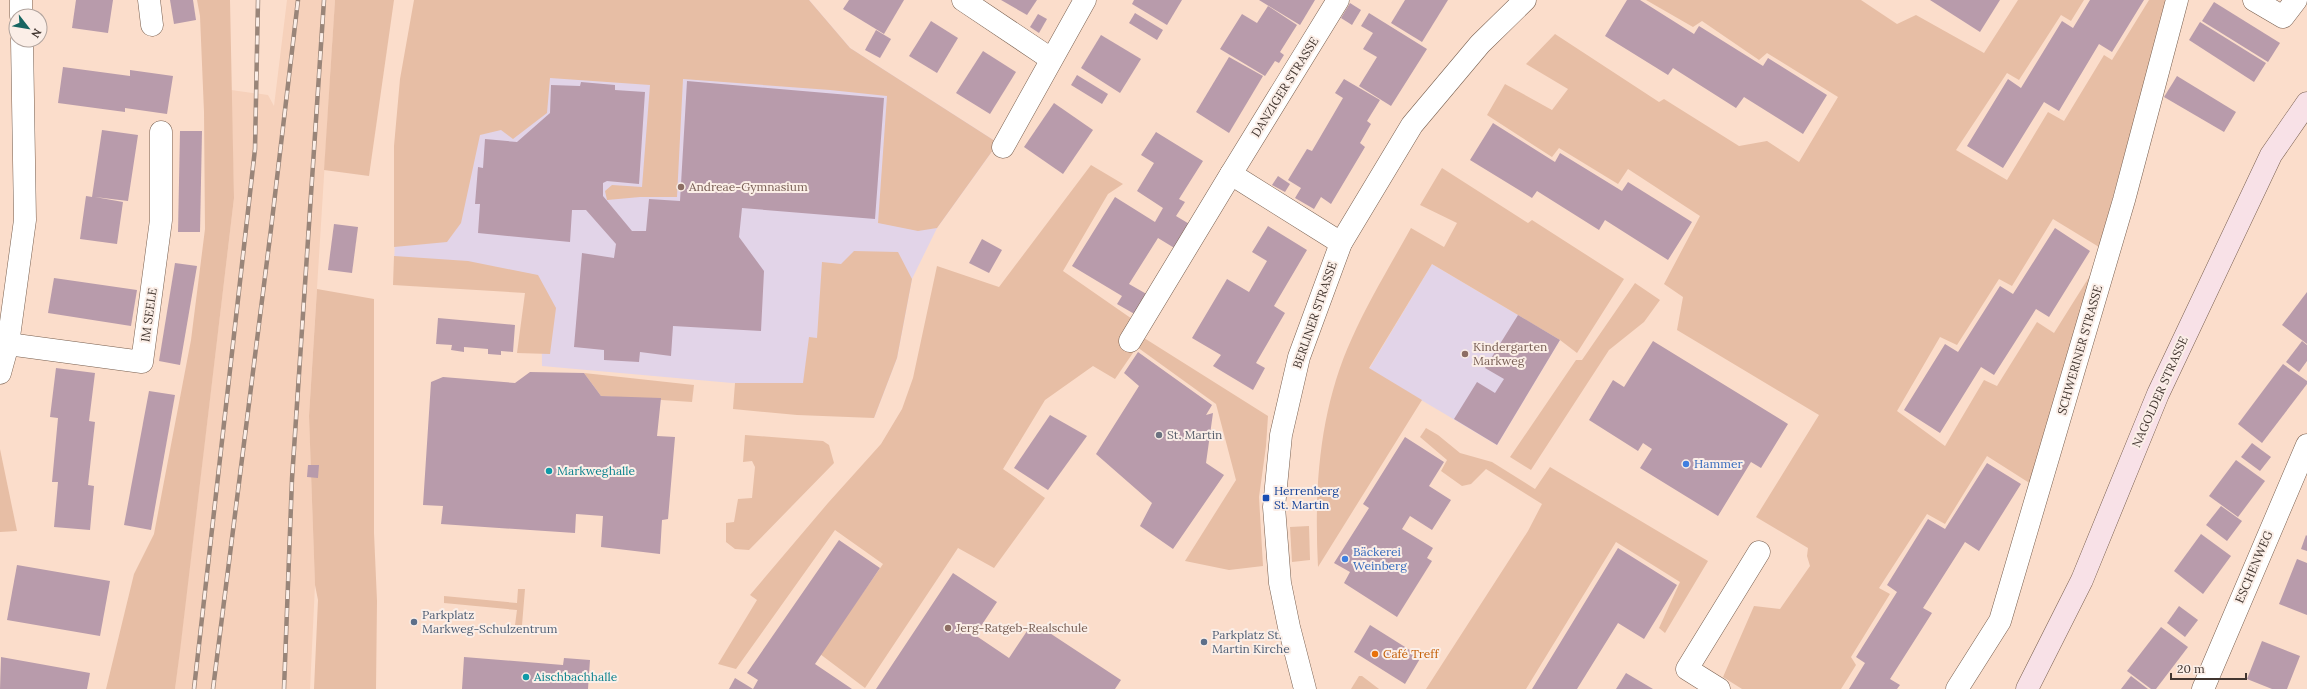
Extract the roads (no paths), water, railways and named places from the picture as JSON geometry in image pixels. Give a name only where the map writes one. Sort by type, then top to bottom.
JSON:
[{"type":"main road","name":"NAGOLDER STRASSE","points":[[2027,689],[2082,580],[2158,394],[2240,220],[2271,156],[2307,103]]},
{"type":"street","points":[[149,0],[152,25]]},
{"type":"street","points":[[963,0],[1051,58]]},
{"type":"street","points":[[1003,147],[1051,58],[1085,0]]},
{"type":"street","name":"DANZIGER STRASSE","points":[[1130,342],[1338,0]]},
{"type":"street","name":"BERLINER STRASSE","points":[[1305,689],[1289,627],[1280,583],[1274,507],[1281,435],[1299,357],[1341,243],[1412,125],[1480,44],[1525,0]]},
{"type":"street","name":"SCHWERINER STRASSE","points":[[1958,689],[2000,621],[2124,200],[2177,0]]},
{"type":"street","points":[[2254,0],[2283,17],[2296,0]]},
{"type":"street","points":[[0,373],[8,344],[25,220],[22,48]]},
{"type":"street","name":"IM SEELE","points":[[8,344],[142,362],[161,220],[161,132]]},
{"type":"street","points":[[1231,174],[1341,243]]},
{"type":"street","name":"ESCHENWEG","points":[[2203,689],[2307,445]]},
{"type":"street","points":[[1719,689],[1687,669],[1759,552]]},
{"type":"railway","points":[[194,689],[255,149],[258,0]]},
{"type":"railway","points":[[213,689],[271,229],[298,0]]},
{"type":"railway","points":[[284,689],[292,479],[324,0]]},
{"type":"place","name":"Andreae-Gymnasium","points":[[681,187]]},
{"type":"place","name":"Kindergarten Markweg","points":[[1465,354]]},
{"type":"place","name":"St. Martin","points":[[1159,435]]},
{"type":"place","name":"Hammer","points":[[1686,464]]},
{"type":"place","name":"Markweghalle","points":[[549,471]]},
{"type":"place","name":"Herrenberg St. Martin","points":[[1266,498]]},
{"type":"place","name":"Bäckerei Weinberg","points":[[1345,559]]},
{"type":"place","name":"Parkplatz Markweg-Schulzentrum","points":[[414,622]]},
{"type":"place","name":"Jerg-Ratgeb-Realschule","points":[[948,628]]},
{"type":"place","name":"Parkplatz St. Martin Kirche","points":[[1204,642]]},
{"type":"place","name":"Café Treff","points":[[1375,654]]},
{"type":"place","name":"Aischbachhalle","points":[[526,677]]}]
